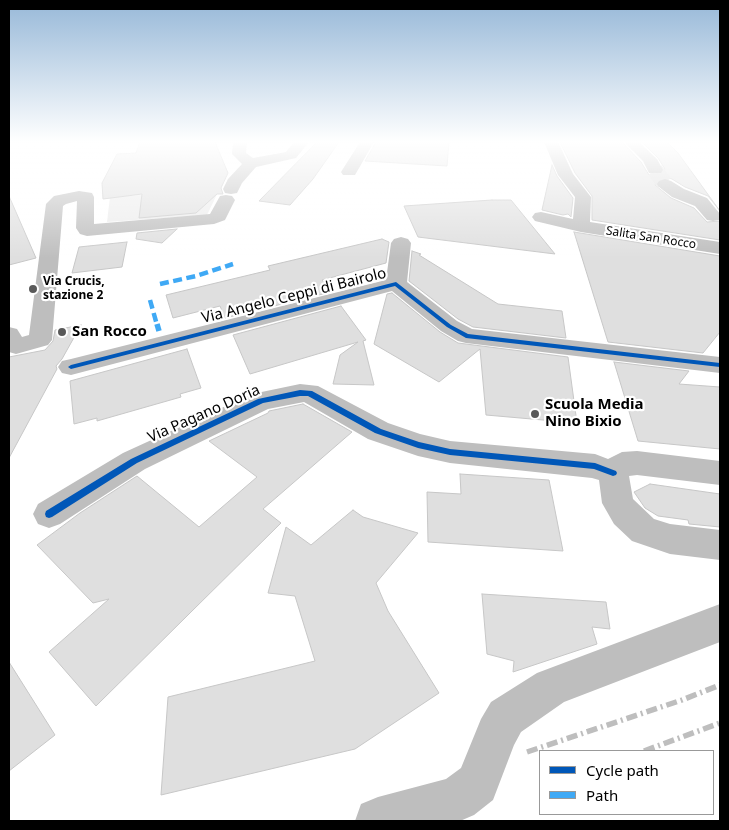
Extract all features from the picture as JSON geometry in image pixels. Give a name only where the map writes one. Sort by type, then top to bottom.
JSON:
[{"type":"street","points":[[9,334],[13,344],[16,346],[40,340],[55,204],[60,200],[79,196],[86,198],[85,228],[87,230],[214,219],[219,216],[235,181]]},
{"type":"street","points":[[570,181],[583,197],[581,226]]},
{"type":"street","points":[[665,184],[678,193],[701,202],[713,216]]},
{"type":"street","name":"Salita San Rocco","points":[[541,217],[581,226],[720,248]]},
{"type":"street","name":"Via Angelo Ceppi di Bairolo","points":[[396,284],[401,243]]},
{"type":"street","name":"Via Angelo Ceppi di Bairolo","points":[[396,284],[448,326],[466,336],[720,365]]},
{"type":"street","name":"Via Angelo Ceppi di Bairolo","points":[[71,368],[396,284]]},
{"type":"street","name":"Via Pagano Doria","points":[[49,514],[134,461],[261,401],[300,393],[309,393],[378,431],[418,445],[450,452],[595,466],[613,472]]},
{"type":"street","points":[[720,473],[637,463],[622,464],[613,472],[618,503],[625,514],[644,530],[670,539],[720,545]]},
{"type":"street","points":[[378,821],[458,799],[477,784],[496,734],[506,717],[552,687],[720,623]]},
{"type":"shaded area","points":[[219,190],[207,215],[107,222],[110,197]]},
{"type":"building","points":[[103,181],[224,181],[221,188],[223,194],[217,194],[196,213],[139,218],[142,194],[103,199]]},
{"type":"building","points":[[279,181],[311,181],[290,205],[259,201]]},
{"type":"building","points":[[549,181],[560,181],[573,198],[571,217],[568,214],[563,215],[542,210]]},
{"type":"building","points":[[581,181],[657,181],[655,185],[671,198],[694,208],[707,222],[720,221],[720,240],[592,220],[592,196]]},
{"type":"building","points":[[675,181],[698,181],[720,211],[708,196]]},
{"type":"building","points":[[9,196],[36,258],[9,265]]},
{"type":"building","points":[[511,200],[555,254],[418,237],[404,206]]},
{"type":"building","points":[[177,229],[162,243],[136,239],[137,233]]},
{"type":"building","points":[[574,232],[720,256],[720,332],[703,353],[608,342]]},
{"type":"building","points":[[382,239],[389,242],[386,263],[322,280],[331,292],[225,318],[220,306],[173,318],[166,295],[270,270],[268,266]]},
{"type":"building","points":[[127,242],[122,267],[72,273],[79,247]]},
{"type":"building","points":[[412,251],[421,254],[419,255],[498,304],[562,311],[566,338],[473,327],[458,319],[409,281]]},
{"type":"building","points":[[392,293],[440,332],[458,343],[568,357],[577,423],[486,415],[480,349],[439,382],[374,344],[387,294]]},
{"type":"building","points":[[341,306],[366,340],[363,341],[374,385],[333,384],[340,355],[358,342],[250,374],[233,335]]},
{"type":"building","points":[[81,325],[56,366],[57,369],[9,458],[9,357],[45,350],[53,341],[55,330]]},
{"type":"building","points":[[187,349],[201,388],[180,394],[181,397],[97,421],[97,418],[74,424],[70,381]]},
{"type":"building","points":[[614,362],[689,371],[679,384],[720,387],[720,449],[638,441]]},
{"type":"building","points":[[303,404],[352,432],[263,509],[281,523],[96,706],[49,652],[109,599],[93,603],[37,545],[80,513],[137,476],[199,527],[257,477],[209,441],[269,411]]},
{"type":"building","points":[[460,474],[549,480],[563,551],[428,542],[427,492],[461,494]]},
{"type":"building","points":[[650,484],[720,494],[720,527],[689,524],[688,520],[658,516],[645,508],[634,492]]},
{"type":"building","points":[[353,510],[363,517],[418,533],[376,583],[388,611],[439,693],[355,749],[161,795],[168,697],[315,661],[295,596],[268,593],[286,527],[311,545]]},
{"type":"building","points":[[482,594],[606,602],[610,629],[592,627],[597,644],[513,672],[514,661],[487,654]]},
{"type":"building","points":[[9,662],[55,735],[9,771]]},
{"type":"tunnel","points":[[663,181],[665,184]]},
{"type":"railway","points":[[527,752],[682,700],[720,685]]},
{"type":"railway","points":[[647,750],[720,723]]},
{"type":"marked path","points":[[160,284],[196,276],[233,264]]},
{"type":"marked path","points":[[150,300],[159,331]]},
{"type":"cycle path","points":[[71,367],[396,284],[449,326],[466,336],[720,365]]},
{"type":"cycle path","points":[[49,514],[134,461],[261,401],[300,393],[309,393],[378,431],[418,445],[450,452],[595,466],[613,473]]},
{"type":"place","name":"Via Crucis, stazione 2","points":[[33,289]]},
{"type":"place","name":"San Rocco","points":[[62,332]]},
{"type":"place","name":"Scuola Media Nino Bixio","points":[[535,414]]}]
